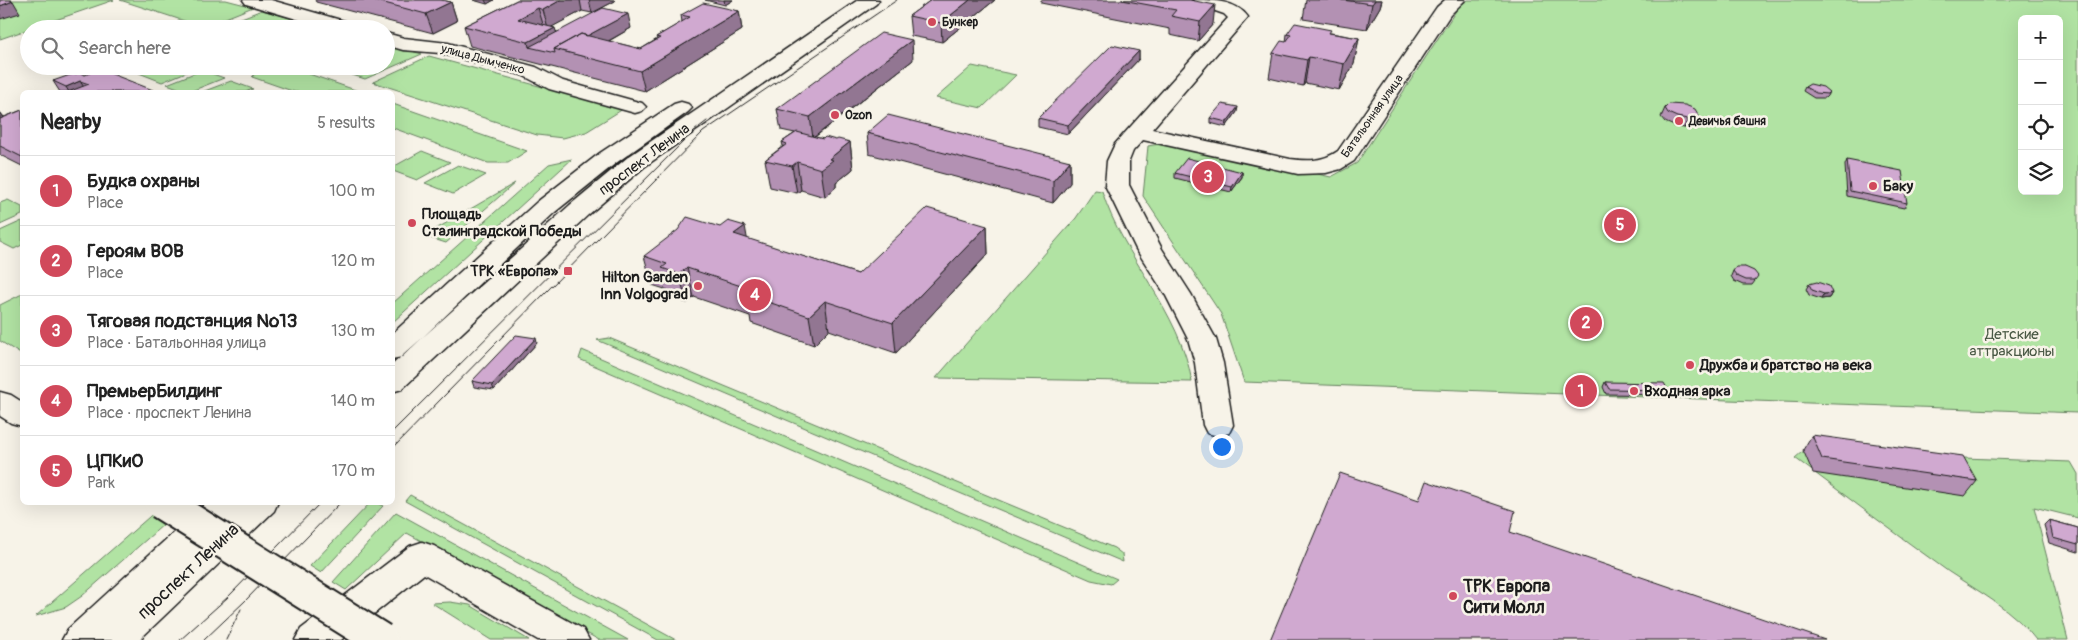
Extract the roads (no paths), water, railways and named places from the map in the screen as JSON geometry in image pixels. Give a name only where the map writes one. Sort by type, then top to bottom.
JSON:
[{"type":"main road","points":[[252,0],[320,20]]},
{"type":"main road","name":"проспект Ленина","points":[[395,347],[546,207],[608,158],[844,0]]},
{"type":"main road","name":"проспект Ленина","points":[[395,379],[579,210],[636,162],[870,0]]},
{"type":"main road","name":"Батальонная улица","points":[[1136,132],[1290,166],[1318,168],[1329,166],[1346,156],[1443,11],[1456,0]]},
{"type":"main road","points":[[1204,1],[1230,10],[1239,17],[1123,149],[1118,161],[1117,185],[1149,248],[1178,294],[1202,339],[1209,363],[1218,425]]},
{"type":"main road","name":"улица Дымченко","points":[[395,42],[441,47],[529,71],[556,85],[635,107]]},
{"type":"main road","points":[[0,402],[20,415]]},
{"type":"main road","points":[[166,505],[381,640]]},
{"type":"main road","name":"проспект Ленина","points":[[81,640],[226,505]]},
{"type":"main road","name":"проспект Ленина","points":[[114,640],[259,505]]},
{"type":"main road","points":[[314,640],[422,556],[570,640]]},
{"type":"tram line","points":[[395,446],[703,132],[897,0]]},
{"type":"tram line","points":[[395,429],[694,131],[707,121]]},
{"type":"tram line","points":[[180,640],[228,597],[318,505]]},
{"type":"tram line","points":[[204,640],[245,601],[338,505]]},
{"type":"tram line","points":[[226,640],[241,609]]},
{"type":"place","name":"Бункер","points":[[932,22]]},
{"type":"place","name":"Ozon","points":[[835,115]]},
{"type":"place","name":"Девичья башня","points":[[1679,121]]},
{"type":"place","name":"Тяговая подстанция №13","points":[[1208,177]]},
{"type":"place","name":"Баку","points":[[1873,186]]},
{"type":"place","name":"Площадь Сталинградской Победы","points":[[412,223]]},
{"type":"place","name":"ЦПКиО","points":[[1620,225]]},
{"type":"place","name":"ТРК «Европа»","points":[[568,271]]},
{"type":"place","name":"Hilton Garden Inn Volgograd","points":[[698,286]]},
{"type":"place","name":"ПремьерБилдинг","points":[[755,295]]},
{"type":"place","name":"Героям ВОВ","points":[[1586,323]]},
{"type":"place","name":"Дружба и братство на века","points":[[1690,365]]},
{"type":"place","name":"Будка охраны","points":[[1581,391]]},
{"type":"place","name":"Входная арка","points":[[1634,391]]},
{"type":"place","name":"ТРК Европа Сити Молл","points":[[1453,596]]},
{"type":"park label","name":"Детские аттракционы","points":[[2012,342]]}]
